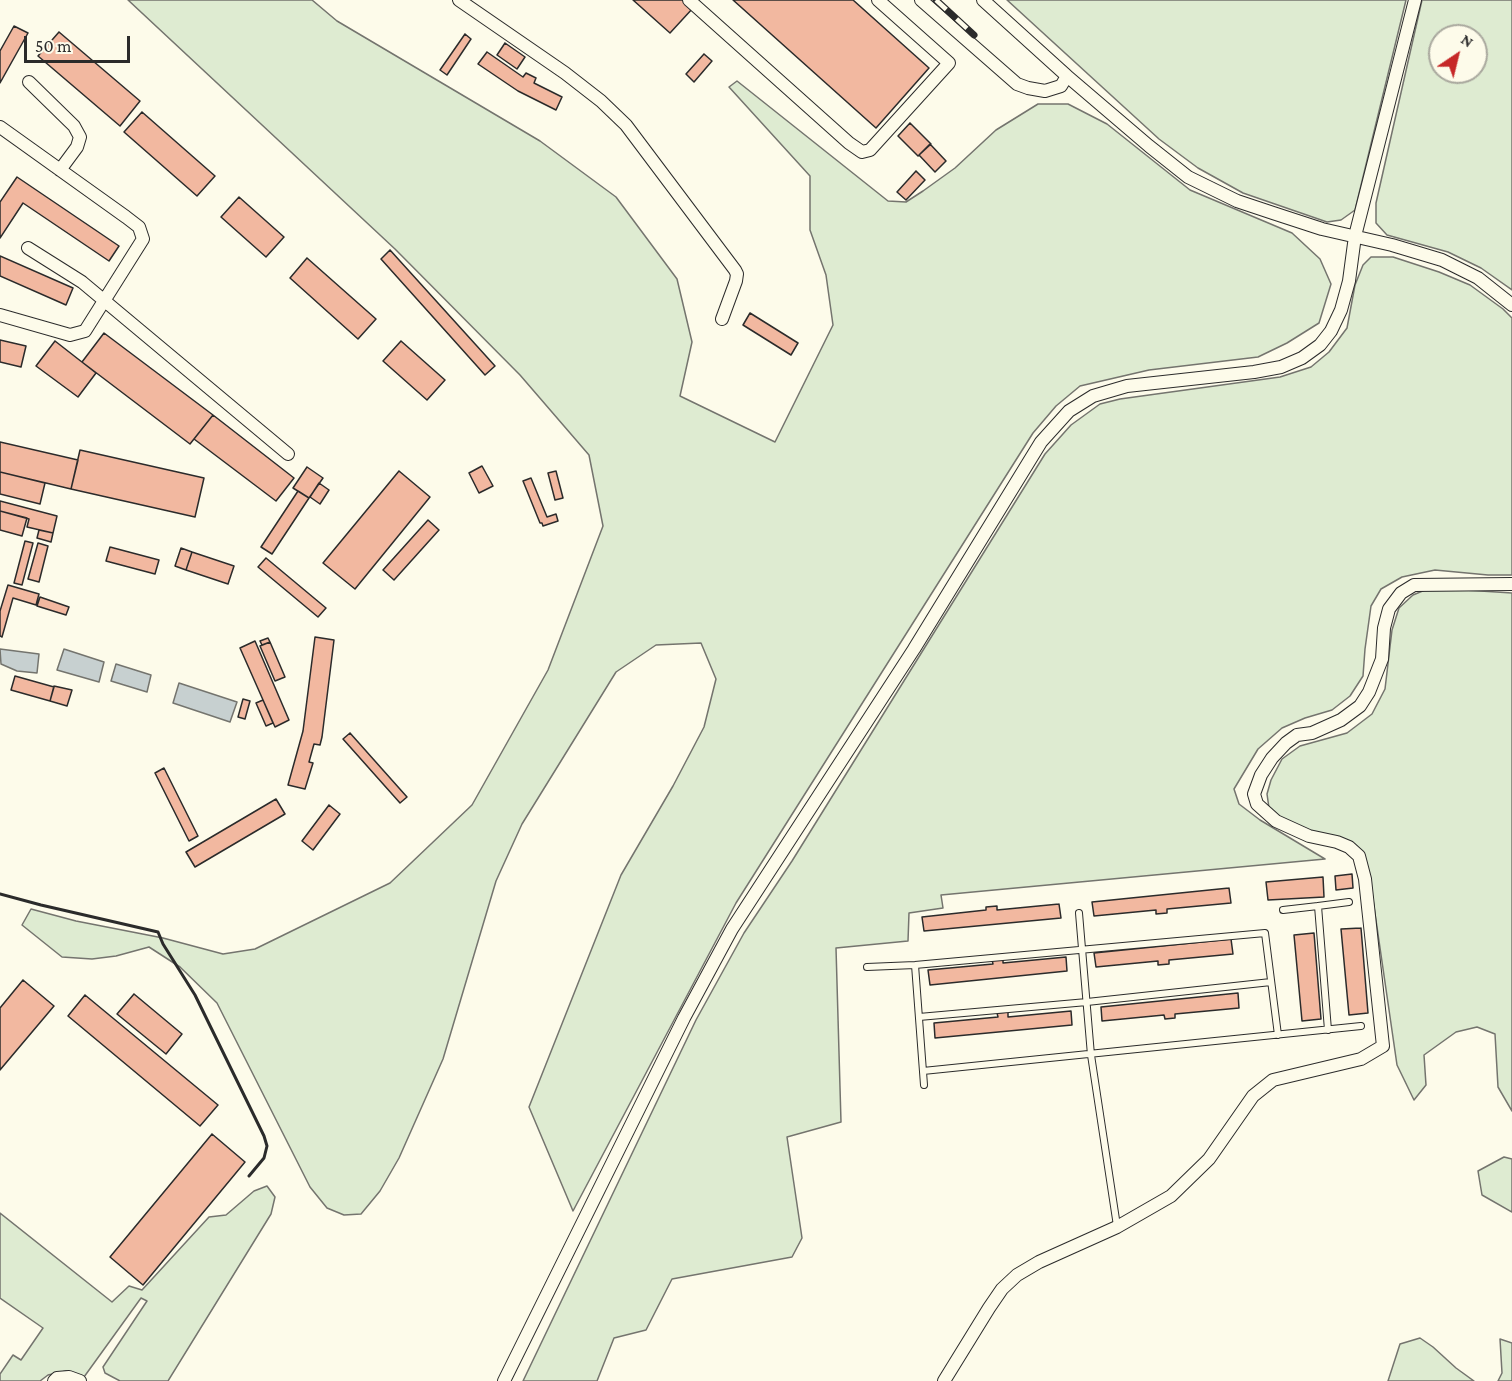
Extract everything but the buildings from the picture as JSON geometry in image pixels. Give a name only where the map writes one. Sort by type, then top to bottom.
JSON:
[{"type":"street","points":[[459,0],[565,73],[601,101],[626,125],[737,274],[722,320]]},
{"type":"street","points":[[689,0],[849,143],[862,152],[870,150],[950,63],[878,0]]},
{"type":"street","points":[[921,0],[1017,84],[1045,91],[1061,86],[1067,76]]},
{"type":"street","points":[[983,0],[1149,146],[1196,181],[1237,201],[1322,229],[1442,260],[1478,278],[1512,305]]},
{"type":"street","points":[[504,1381],[684,1018],[732,929],[914,649],[1041,442],[1069,411],[1093,396],[1126,386],[1281,367],[1302,358],[1320,345],[1331,331],[1341,310],[1349,281],[1355,236],[1415,0]]},
{"type":"street","points":[[29,82],[74,126],[80,137],[77,147],[60,170]]},
{"type":"street","points":[[0,127],[139,227],[142,239],[85,331],[70,335],[0,315]]},
{"type":"street","points":[[28,248],[82,282],[288,454]]},
{"type":"street","points":[[944,1381],[1002,1289],[1017,1275],[1039,1262],[1117,1227],[1171,1196],[1209,1159],[1253,1096],[1273,1080],[1360,1059],[1383,1046],[1365,879],[1359,856],[1349,847],[1309,837],[1276,821],[1257,804],[1254,794],[1261,775],[1286,743],[1297,735],[1312,733],[1341,720],[1365,699],[1376,679],[1382,659],[1384,628],[1389,609],[1401,593],[1414,585],[1512,584]]},
{"type":"street","points":[[54,1381],[57,1378],[69,1377],[80,1381]]},
{"type":"lane","points":[[1283,910],[1349,903]]},
{"type":"lane","points":[[1318,906],[1328,1030]]},
{"type":"lane","points":[[1079,913],[1091,1055],[1117,1227]]},
{"type":"lane","points":[[867,967],[915,965],[1265,933],[1278,1035]]},
{"type":"lane","points":[[915,965],[924,1085]]},
{"type":"lane","points":[[919,1017],[1271,982]]},
{"type":"lane","points":[[923,1071],[1361,1026]]},
{"type":"green space","points":[[128,0],[312,0],[337,21],[540,141],[616,197],[677,279],[692,342],[680,396],[775,442],[833,325],[826,275],[810,230],[810,176],[729,87],[737,81],[888,201],[906,202],[955,168],[996,130],[1038,104],[1068,104],[1107,124],[1190,190],[1292,233],[1320,259],[1331,284],[1319,323],[1287,343],[1258,357],[1149,370],[1080,386],[1056,406],[1033,433],[736,903],[573,1211],[529,1107],[621,875],[673,786],[704,727],[716,679],[701,643],[656,645],[616,672],[522,824],[496,881],[443,1059],[399,1158],[380,1191],[361,1214],[344,1215],[327,1208],[310,1187],[217,1003],[180,967],[149,947],[116,956],[92,959],[62,957],[22,925],[31,909],[76,921],[163,938],[223,954],[255,949],[390,883],[472,805],[548,670],[603,526],[589,455],[520,375],[395,249]]},
{"type":"green space","points":[[1007,0],[1406,0],[1355,210],[1341,220],[1327,222],[1243,193],[1198,168],[1159,139]]},
{"type":"green space","points":[[1422,0],[1512,0],[1512,290],[1481,268],[1448,252],[1387,235],[1376,223],[1376,203]]},
{"type":"green space","points":[[1371,257],[1393,257],[1470,285],[1512,318],[1512,575],[1435,570],[1402,577],[1381,589],[1371,606],[1363,676],[1350,696],[1332,710],[1282,728],[1258,749],[1234,789],[1239,804],[1260,820],[1325,859],[941,895],[943,908],[909,913],[908,941],[836,948],[841,1122],[787,1137],[802,1238],[792,1257],[672,1279],[646,1330],[614,1338],[597,1381],[523,1381],[696,1020],[744,933],[792,861],[1045,454],[1071,425],[1100,404],[1120,399],[1280,377],[1311,367],[1329,352],[1347,328],[1355,285],[1363,265]]},
{"type":"green space","points":[[1449,589],[1512,593],[1512,1111],[1498,1087],[1495,1034],[1477,1027],[1456,1032],[1424,1055],[1426,1085],[1414,1100],[1397,1065],[1369,872],[1362,852],[1280,818],[1269,808],[1267,794],[1271,780],[1282,759],[1300,746],[1347,733],[1372,714],[1385,689],[1392,630],[1399,608],[1413,595],[1425,590]]},
{"type":"green space","points":[[1504,1157],[1512,1159],[1512,1212],[1482,1195],[1478,1171]]},
{"type":"green space","points":[[267,1186],[275,1197],[271,1214],[168,1381],[120,1381],[105,1373],[103,1367],[147,1301],[141,1298],[84,1377],[66,1371],[48,1375],[40,1381],[0,1381],[0,1374],[13,1355],[21,1360],[43,1328],[0,1298],[0,1213],[112,1302],[129,1286],[142,1290],[209,1217],[226,1215],[254,1191]]},
{"type":"green space","points":[[1420,1338],[1474,1381],[1388,1381],[1400,1344]]},
{"type":"green space","points":[[1500,1339],[1512,1343],[1512,1381],[1498,1381],[1502,1373]]},
{"type":"shaded area","points":[[0,649],[39,654],[37,673],[17,671],[1,664]]},
{"type":"shaded area","points":[[64,649],[104,662],[99,682],[57,670]]},
{"type":"shaded area","points":[[116,664],[151,675],[147,692],[111,681]]},
{"type":"shaded area","points":[[179,683],[237,702],[230,722],[173,703]]},
{"type":"railway","points":[[936,0],[974,35]]},
{"type":"wall","points":[[0,894],[158,932],[195,995],[264,1136],[267,1146],[264,1158],[249,1176]]}]
